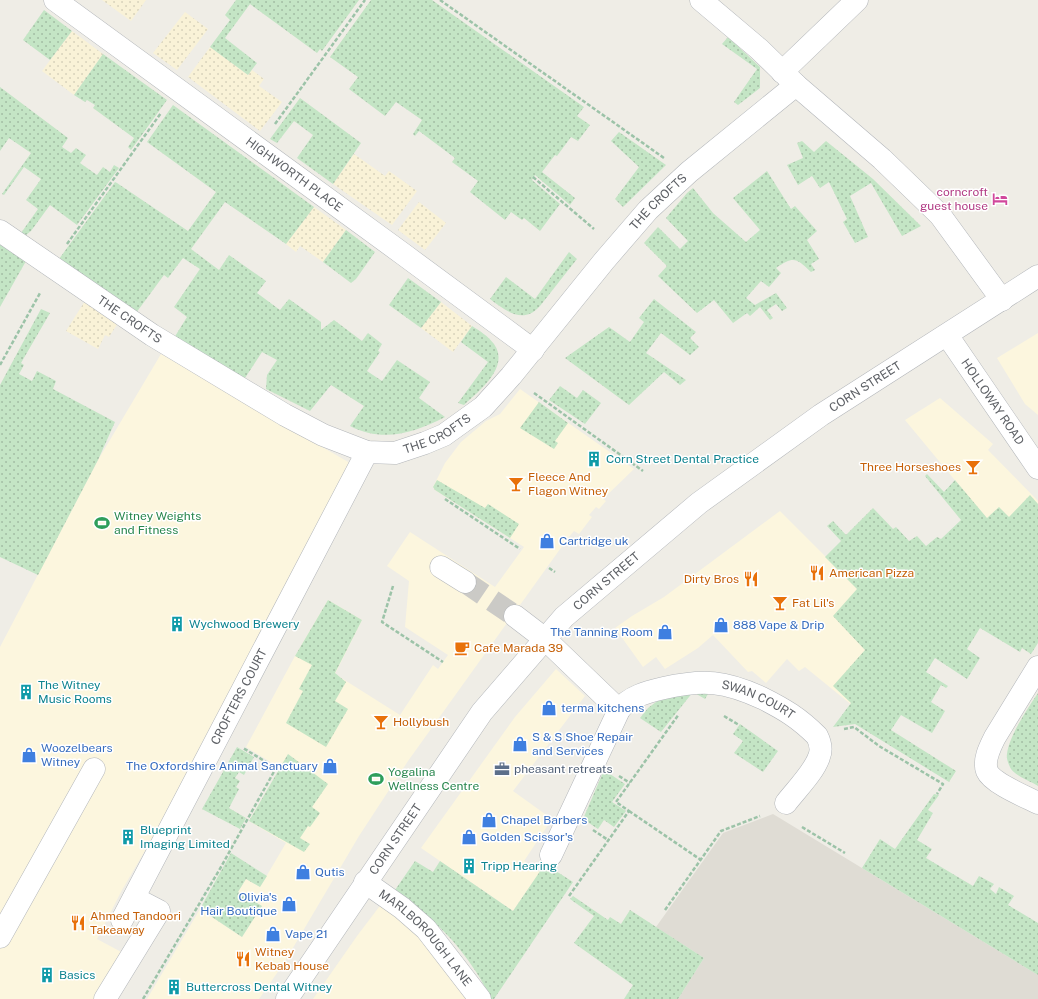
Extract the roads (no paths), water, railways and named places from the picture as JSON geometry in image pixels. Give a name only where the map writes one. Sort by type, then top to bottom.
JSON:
[{"type":"street","name":"HIGHWORTH PLACE","points":[[55,0],[404,254],[533,350]]},
{"type":"street","points":[[701,0],[759,49],[789,78],[882,159],[940,215],[1002,300]]},
{"type":"street","name":"THE CROFTS","points":[[0,232],[156,338],[285,415],[328,437],[367,452],[395,453],[444,435],[483,407],[533,350],[648,210],[789,78],[857,0]]},
{"type":"street","name":"CORN STREET","points":[[287,999],[482,712],[564,617],[699,503],[829,410],[1038,276]]},
{"type":"street","name":"HOLLOWAY ROAD","points":[[947,335],[1038,468]]},
{"type":"street","name":"CROFTERS COURT","points":[[122,920],[367,452]]},
{"type":"street","points":[[440,567],[465,582]]},
{"type":"street","points":[[515,616],[545,639],[619,710]]},
{"type":"street","points":[[1038,667],[995,737],[986,761],[988,772],[997,782],[1038,803]]},
{"type":"street","name":"SWAN COURT","points":[[551,855],[619,710],[630,700],[659,689],[686,683],[704,682],[722,684],[737,688],[779,706],[793,715],[817,736],[820,741],[820,757],[811,772],[786,803]]},
{"type":"street","points":[[0,937],[94,769]]},
{"type":"street","name":"MARLBOROUGH LANE","points":[[366,882],[402,908],[426,929],[480,999]]},
{"type":"street","points":[[105,999],[159,911],[134,898]]},
{"type":"tunnel","points":[[465,582],[515,616]]},
{"type":"place","name":"corncroft guest house","points":[[1000,199]]},
{"type":"place","name":"Corn Street Dental Practice","points":[[594,459]]},
{"type":"place","name":"Three Horseshoes","points":[[973,467]]},
{"type":"place","name":"Fleece And Flagon Witney","points":[[516,484]]},
{"type":"place","name":"Witney Weights and Fitness","points":[[102,523]]},
{"type":"place","name":"Cartridge uk","points":[[547,541]]},
{"type":"place","name":"American Pizza","points":[[817,573]]},
{"type":"place","name":"Dirty Bros","points":[[751,579]]},
{"type":"place","name":"Fat Lil's","points":[[780,603]]},
{"type":"place","name":"Wychwood Brewery","points":[[177,624]]},
{"type":"place","name":"888 Vape & Drip","points":[[721,625]]},
{"type":"place","name":"The Tanning Room","points":[[665,632]]},
{"type":"place","name":"Cafe Marada 39","points":[[462,648]]},
{"type":"place","name":"The Witney Music Rooms","points":[[26,692]]},
{"type":"place","name":"terma kitchens","points":[[549,708]]},
{"type":"place","name":"Hollybush","points":[[381,722]]},
{"type":"place","name":"S & S Shoe Repair and Services","points":[[520,744]]},
{"type":"place","name":"Woozelbears Witney","points":[[29,755]]},
{"type":"place","name":"The Oxfordshire Animal Sanctuary","points":[[330,766]]},
{"type":"place","name":"pheasant retreats","points":[[502,769]]},
{"type":"place","name":"Yogalina Wellness Centre","points":[[376,779]]},
{"type":"place","name":"Chapel Barbers","points":[[489,820]]},
{"type":"place","name":"Blueprint Imaging Limited","points":[[128,837]]},
{"type":"place","name":"Golden Scissor's","points":[[469,837]]},
{"type":"place","name":"Tripp Hearing","points":[[469,866]]},
{"type":"place","name":"Qutis","points":[[303,872]]},
{"type":"place","name":"Olivia's Hair Boutique","points":[[289,904]]},
{"type":"place","name":"Ahmed Tandoori Takeaway","points":[[78,923]]},
{"type":"place","name":"Vape 21","points":[[273,934]]},
{"type":"place","name":"Witney Kebab House","points":[[243,959]]},
{"type":"place","name":"Basics","points":[[47,975]]},
{"type":"place","name":"Buttercross Dental Witney","points":[[174,987]]}]
